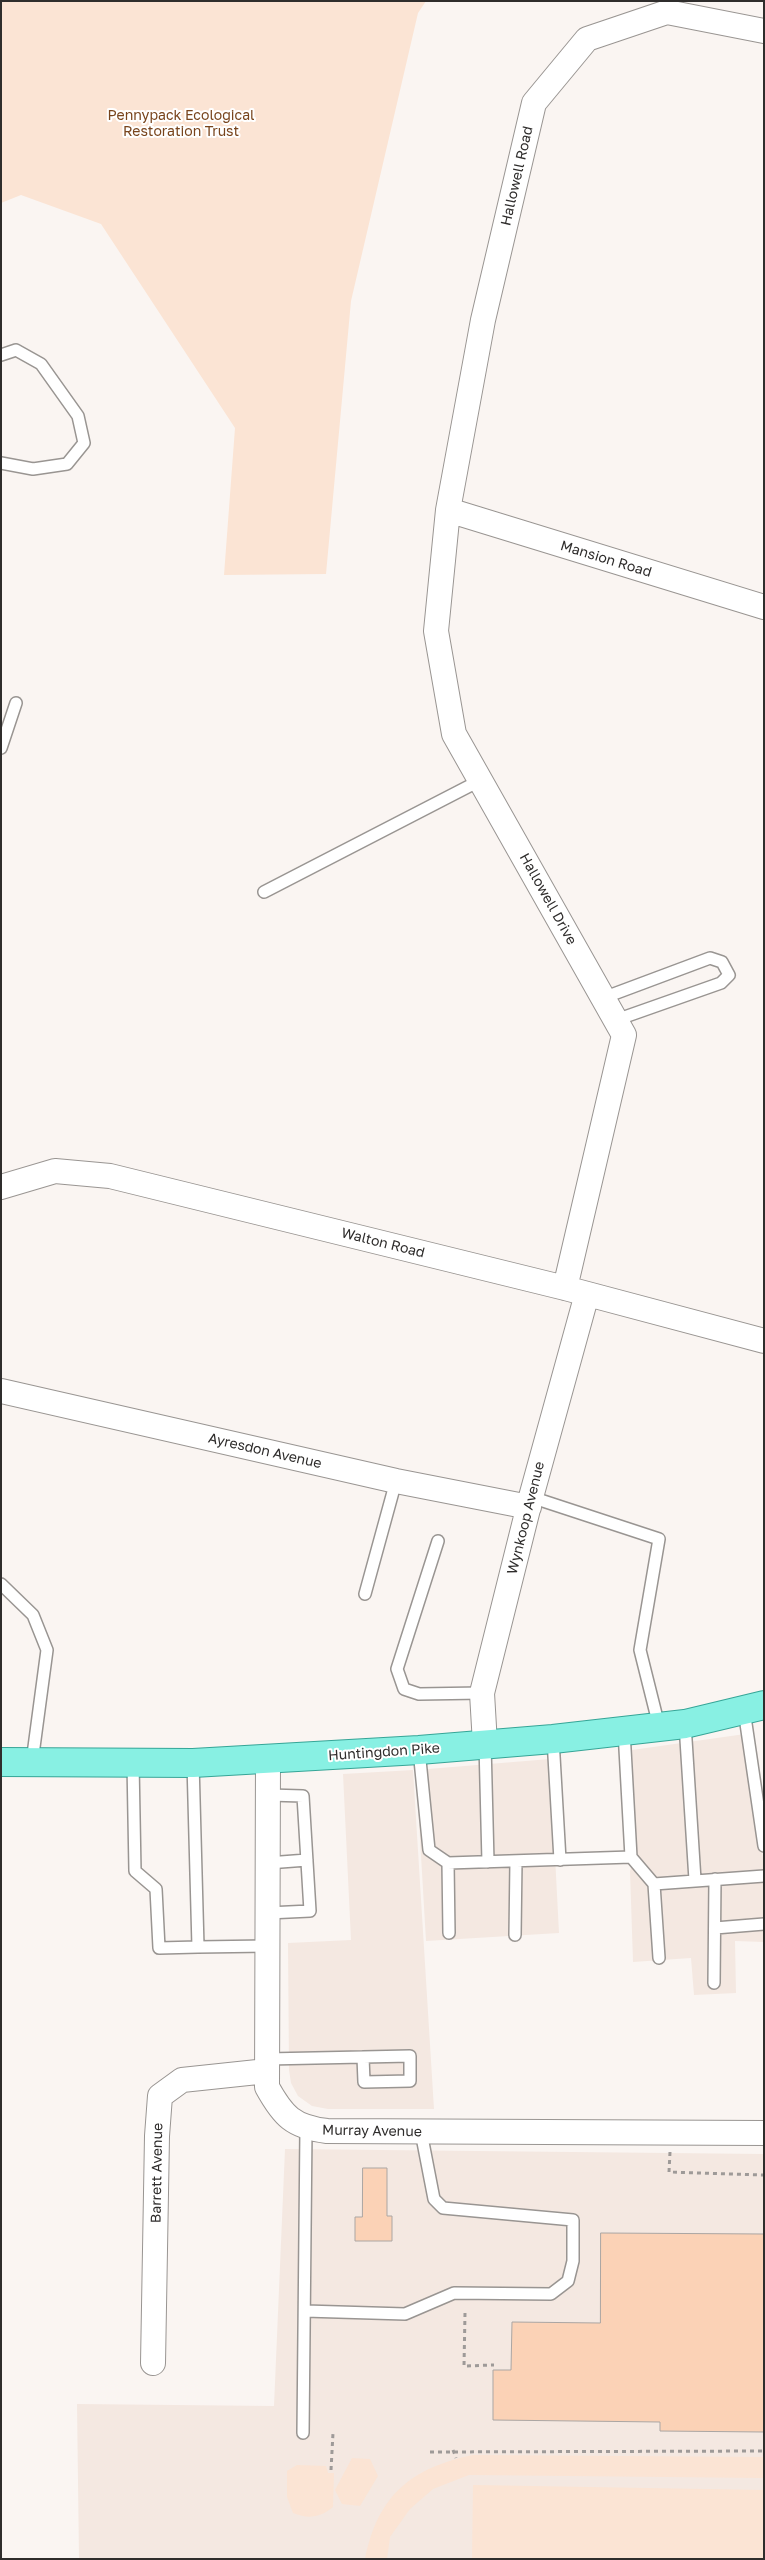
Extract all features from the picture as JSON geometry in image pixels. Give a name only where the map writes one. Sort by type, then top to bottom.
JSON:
[{"type":"main road","name":"Huntingdon Pike","points":[[1,1762],[193,1763],[419,1750],[672,1725],[754,1707]]},
{"type":"street","name":"Hallowell Road","points":[[448,510],[483,320],[534,103],[587,39],[667,12],[764,31]]},
{"type":"street","name":"Mansion Road","points":[[448,510],[764,607]]},
{"type":"street","name":"Hallowell Drive","points":[[448,510],[436,631],[454,734],[482,780],[624,1035],[576,1291]]},
{"type":"street","name":"Walton Road","points":[[1,1187],[55,1171],[110,1176],[576,1291],[764,1341]]},
{"type":"street","name":"Wynkoop Avenue","points":[[484,1744],[482,1693],[530,1502],[576,1291]]},
{"type":"street","name":"Ayresdon Avenue","points":[[1,1391],[396,1480],[530,1502]]},
{"type":"street","name":"Murray Avenue","points":[[268,1760],[267,2087],[280,2111],[306,2129],[327,2131],[764,2133]]},
{"type":"street","name":"Barrett Avenue","points":[[153,2363],[157,2136],[160,2096],[182,2080],[267,2065]]},
{"type":"lane","points":[[1,355],[16,350],[41,364],[78,416],[84,444],[67,464],[33,469],[1,463]]},
{"type":"lane","points":[[1,748],[16,703]]},
{"type":"lane","points":[[264,892],[482,780]]},
{"type":"lane","points":[[603,998],[710,958],[722,962],[729,974],[721,983],[616,1020]]},
{"type":"lane","points":[[365,1594],[396,1480]]},
{"type":"lane","points":[[530,1502],[659,1539],[640,1650],[672,1725],[695,1880]]},
{"type":"lane","points":[[438,1541],[397,1669],[404,1689],[419,1694],[482,1693]]},
{"type":"lane","points":[[1,1584],[33,1615],[47,1650],[32,1762]]},
{"type":"lane","points":[[754,1707],[764,1846]]},
{"type":"lane","points":[[624,1731],[631,1857],[654,1884],[659,1958]]},
{"type":"lane","points":[[552,1738],[560,1860]]},
{"type":"lane","points":[[484,1744],[488,1862]]},
{"type":"lane","points":[[419,1750],[429,1850],[448,1863],[631,1857]]},
{"type":"lane","points":[[133,1763],[135,1871],[156,1889],[159,1948],[267,1946]]},
{"type":"lane","points":[[193,1763],[198,1947]]},
{"type":"lane","points":[[268,1795],[303,1796],[310,1910],[268,1912]]},
{"type":"lane","points":[[268,1862],[307,1860]]},
{"type":"lane","points":[[515,1935],[516,1861]]},
{"type":"lane","points":[[448,1863],[449,1933]]},
{"type":"lane","points":[[654,1884],[764,1876]]},
{"type":"lane","points":[[714,1983],[715,1879]]},
{"type":"lane","points":[[715,1928],[764,1924]]},
{"type":"lane","points":[[267,2065],[363,2057],[410,2056],[410,2082],[364,2082],[363,2057]]},
{"type":"lane","points":[[303,2434],[306,2129]]},
{"type":"lane","points":[[305,2311],[405,2314],[454,2293],[551,2294],[568,2281],[574,2261],[573,2220],[443,2208],[434,2199],[421,2132]]},
{"type":"path","points":[[670,2150],[669,2172],[764,2175]]},
{"type":"path","points":[[465,2313],[464,2366],[494,2365]]},
{"type":"path","points":[[331,2470],[333,2433]]},
{"type":"path","points":[[453,2450],[456,2458]]},
{"type":"path","points":[[430,2452],[453,2450],[764,2450]]},
{"type":"shaded area","points":[[745,1734],[764,1866],[764,1942],[735,1941],[736,1993],[694,1995],[691,1958],[633,1962],[630,1871],[635,1856],[632,1750]]},
{"type":"shaded area","points":[[550,1759],[559,1933],[426,1941],[416,1770]]},
{"type":"shaded area","points":[[413,1770],[434,2109],[328,2109],[312,2106],[298,2096],[291,2083],[289,2070],[288,1943],[351,1940],[343,1774]]},
{"type":"shaded area","points":[[285,2149],[764,2154],[764,2559],[79,2559],[77,2404],[274,2406]]},
{"type":"green space","name":"Pennypack Ecological Restoration Trust","points":[[1,1],[426,1],[418,13],[351,301],[326,574],[224,575],[235,428],[101,224],[21,195],[1,203]]},
{"type":"green space","points":[[473,2455],[764,2457],[764,2478],[469,2475],[433,2489],[410,2509],[390,2537],[387,2559],[365,2559],[379,2518],[389,2501],[401,2488],[415,2477],[432,2468]]},
{"type":"green space","points":[[352,2458],[370,2459],[378,2476],[360,2506],[342,2504],[335,2490]]},
{"type":"green space","points":[[297,2465],[326,2466],[328,2473],[334,2473],[333,2507],[319,2515],[309,2517],[293,2513],[287,2497],[287,2471]]},
{"type":"green space","points":[[473,2485],[764,2490],[764,2559],[472,2559]]},
{"type":"building","points":[[363,2168],[387,2168],[387,2216],[392,2216],[392,2241],[355,2241],[355,2217],[362,2217]]},
{"type":"building","points":[[601,2233],[764,2234],[764,2432],[660,2431],[660,2422],[493,2420],[493,2370],[511,2370],[512,2322],[600,2323]]}]
